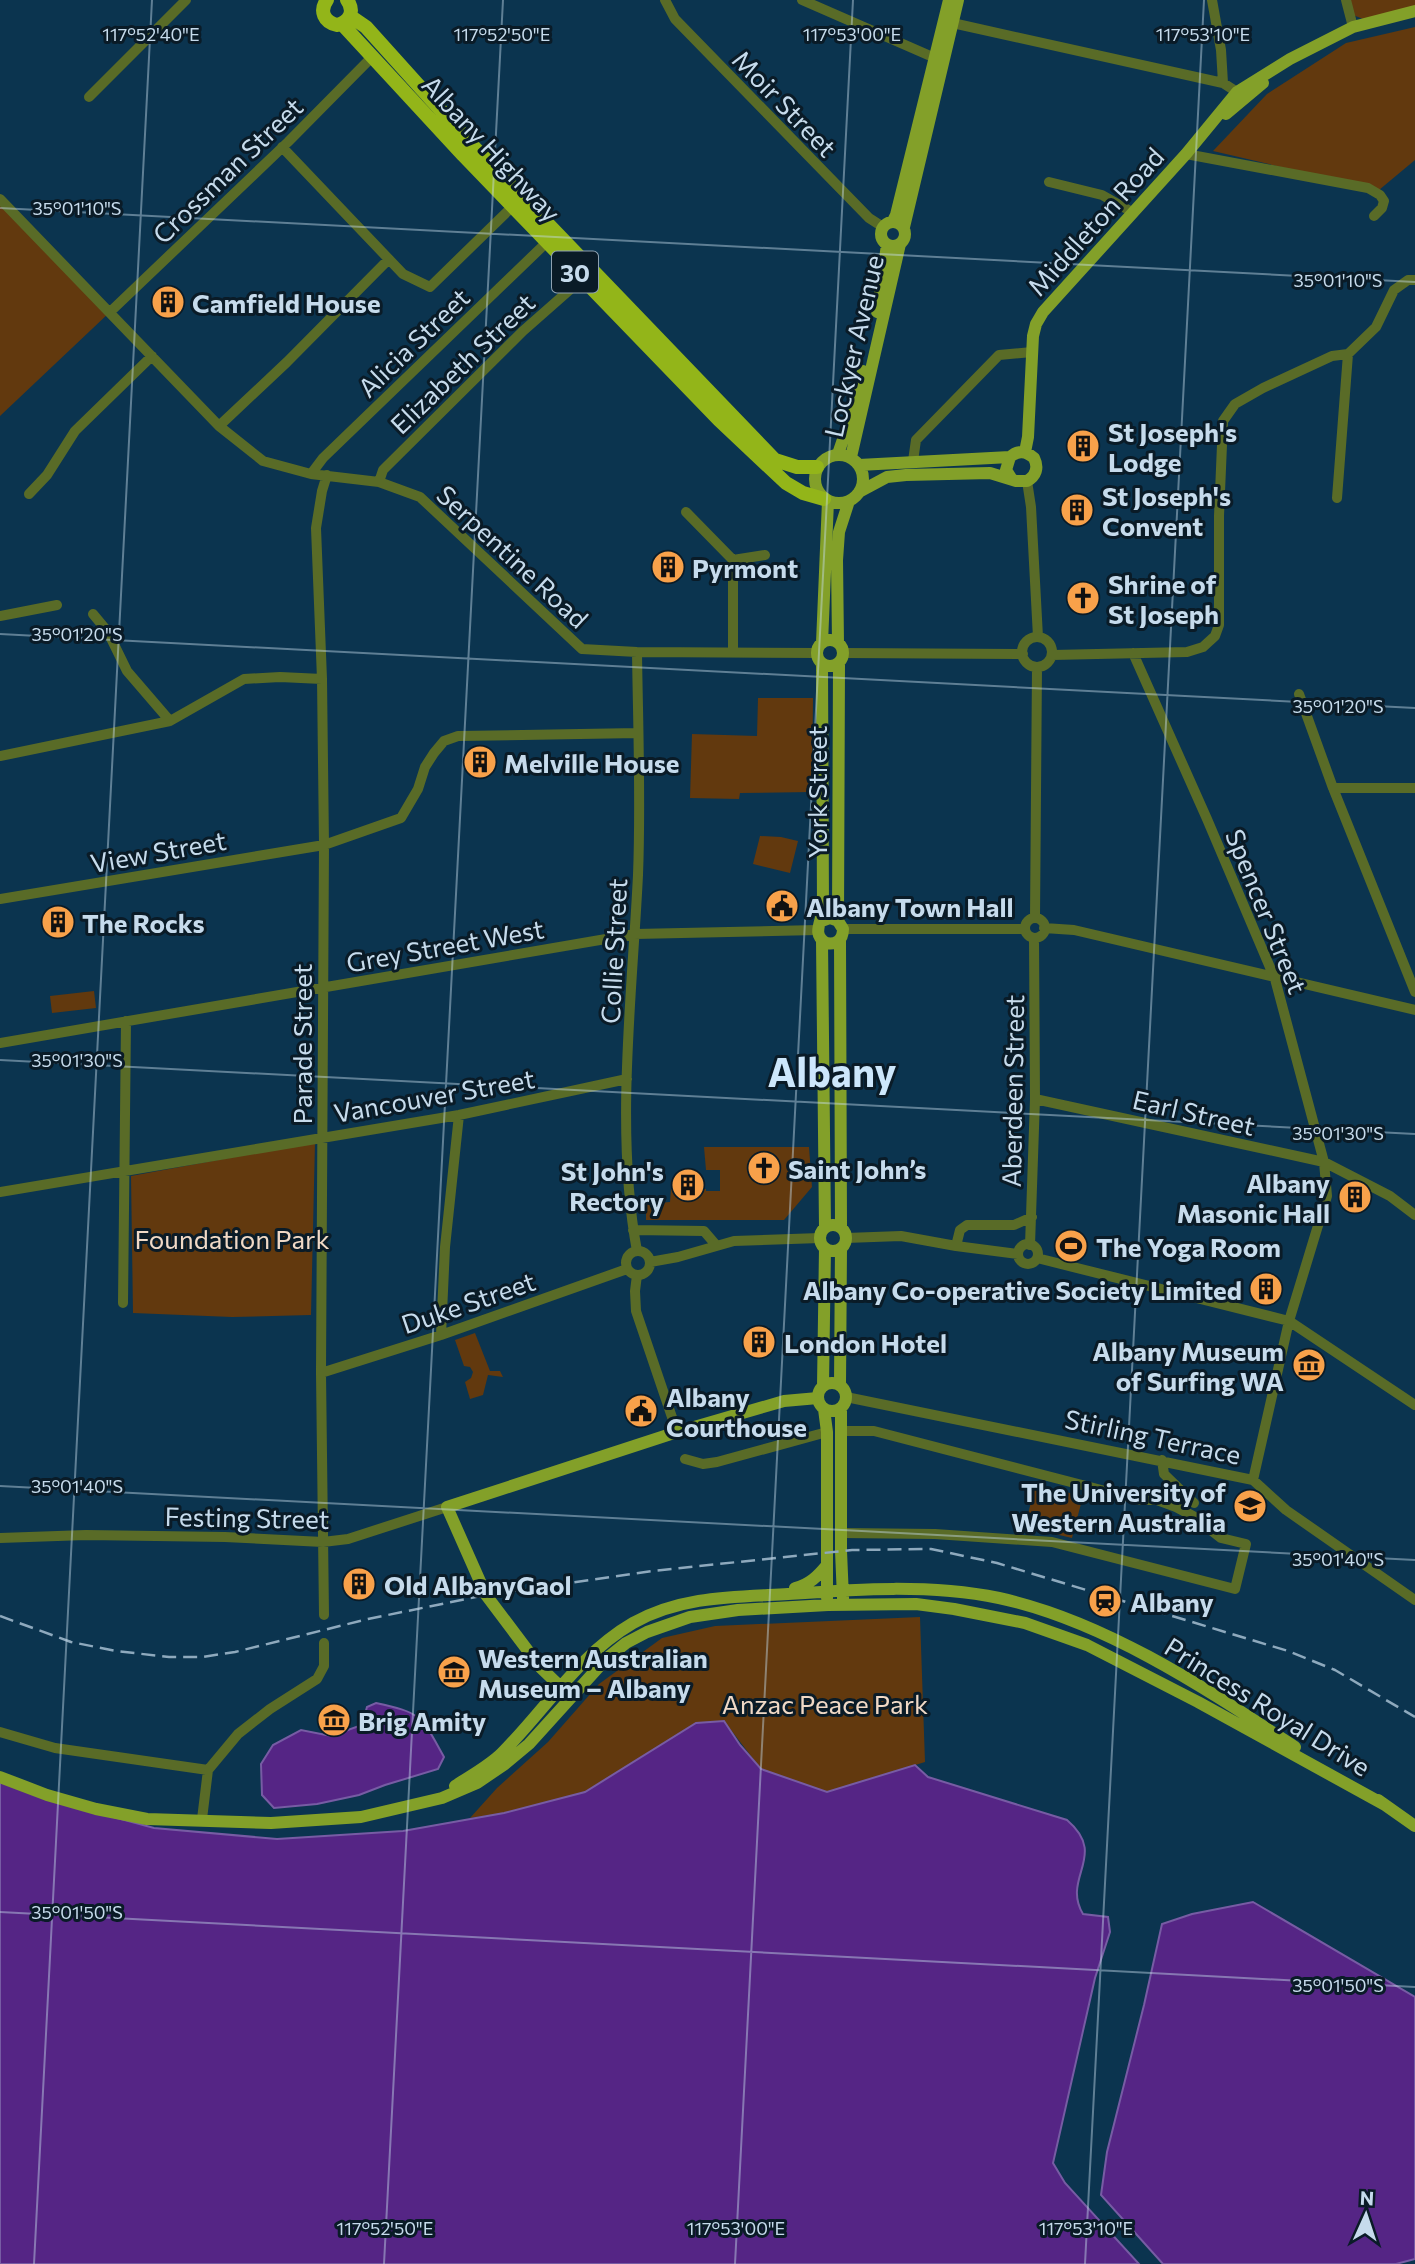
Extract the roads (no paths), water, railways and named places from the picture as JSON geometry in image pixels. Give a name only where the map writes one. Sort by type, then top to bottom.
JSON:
[{"type":"highway","points":[[346,20],[351,6],[347,0]]},
{"type":"highway","name":"30","points":[[323,2],[324,15],[328,21],[334,24],[346,20]]},
{"type":"highway","name":"Albany Highway","points":[[346,20],[372,57],[468,150],[775,460],[797,467],[817,467]]},
{"type":"highway","name":"Albany Highway","points":[[346,20],[366,27],[513,206],[547,242],[587,273],[719,420],[786,483],[803,493],[826,500]]},
{"type":"main road","name":"Lockyer Avenue","points":[[849,459],[850,419],[878,306],[894,245],[906,236],[893,225],[928,110],[949,22],[949,0]]},
{"type":"main road","name":"Lockyer Avenue","points":[[928,110],[935,58],[958,0]]},
{"type":"main road","name":"Middleton Road","points":[[1025,452],[1032,352],[1036,324],[1043,312],[1186,154],[1237,92],[1290,59],[1353,27],[1415,11]]},
{"type":"main road","name":"Middleton Road","points":[[1209,127],[1290,59]]},
{"type":"main road","points":[[893,225],[881,236],[894,245]]},
{"type":"main road","points":[[1025,452],[1030,454],[1036,463],[1035,474],[1027,481],[1021,482],[990,473],[906,475],[887,477],[839,503],[826,500],[815,484],[817,467],[826,458],[849,459],[913,461],[1010,457],[1025,452]]},
{"type":"main road","points":[[1010,457],[1006,465],[1011,478]]},
{"type":"main road","points":[[849,459],[863,474],[863,483],[854,496]]},
{"type":"main road","name":"York Street","points":[[841,1558],[843,1238],[840,653],[837,560],[838,532],[854,496]]},
{"type":"main road","name":"York Street","points":[[826,500],[820,654],[820,931],[822,1398],[827,1432],[828,1605]]},
{"type":"main road","points":[[830,640],[840,653],[831,667],[820,654],[830,640]]},
{"type":"main road","points":[[830,918],[840,930],[831,944],[820,931],[830,918]]},
{"type":"main road","points":[[833,1224],[843,1238],[833,1251],[823,1238],[833,1224]]},
{"type":"main road","points":[[831,1383],[842,1397],[833,1411],[822,1398],[831,1383]]},
{"type":"main road","points":[[571,1696],[541,1668],[482,1586],[447,1507],[677,1432],[784,1401],[822,1398]]},
{"type":"main road","points":[[827,1432],[841,1430]]},
{"type":"main road","points":[[827,1533],[841,1533]]},
{"type":"main road","points":[[841,1558],[856,1586],[873,1589]]},
{"type":"main road","points":[[841,1558],[843,1606]]},
{"type":"main road","points":[[732,1597],[804,1586],[817,1577],[827,1565]]},
{"type":"main road","name":"Princess Royal Drive","points":[[399,1808],[453,1787],[500,1755],[560,1686],[611,1638],[653,1613],[683,1603],[732,1597],[916,1588],[998,1598],[1042,1609],[1106,1635],[1206,1689],[1415,1826]]},
{"type":"main road","name":"Princess Royal Drive","points":[[0,1777],[47,1795],[146,1819],[312,1822],[360,1817],[442,1798],[487,1777],[529,1744],[606,1658],[626,1643],[667,1624],[708,1613],[828,1605],[916,1604],[954,1608],[1025,1623],[1087,1645],[1198,1702],[1385,1805]]},
{"type":"main road","points":[[1198,1702],[1206,1689]]},
{"type":"street","points":[[89,97],[186,0]]},
{"type":"street","name":"Moir Street","points":[[665,0],[669,10],[684,29],[869,218],[893,225]]},
{"type":"street","points":[[802,0],[935,58]]},
{"type":"street","points":[[1212,0],[1221,50],[1223,83]]},
{"type":"street","points":[[1346,0],[1353,27]]},
{"type":"street","points":[[949,22],[1223,83],[1237,92]]},
{"type":"street","name":"Crossman Street","points":[[110,312],[372,57]]},
{"type":"street","points":[[282,147],[388,260],[403,274],[430,288],[513,206]]},
{"type":"street","points":[[1186,154],[1368,188],[1380,195],[1384,201],[1374,216]]},
{"type":"street","points":[[1049,182],[1102,195],[1132,212]]},
{"type":"street","name":"Serpentine Road","points":[[0,200],[219,426],[263,461],[310,474],[379,482],[421,497],[582,649],[820,654]]},
{"type":"street","name":"Alicia Street","points":[[310,474],[323,458],[547,242]]},
{"type":"street","points":[[219,426],[388,260]]},
{"type":"street","name":"Elizabeth Street","points":[[379,482],[383,470],[523,331],[587,273]]},
{"type":"street","points":[[1052,655],[1187,652],[1203,647],[1215,636],[1219,625],[1219,516],[1223,421],[1235,404],[1263,388],[1332,356],[1348,354],[1376,327],[1394,290],[1408,280],[1415,280]]},
{"type":"street","points":[[913,461],[916,440],[999,355],[1032,352]]},
{"type":"street","points":[[1337,498],[1348,354]]},
{"type":"street","points":[[29,494],[47,475],[75,431],[152,356]]},
{"type":"street","name":"Parade Street","points":[[324,1615],[321,1373],[324,845],[322,679],[316,528],[327,475]]},
{"type":"street","points":[[1027,481],[1031,507],[1038,637]]},
{"type":"street","points":[[686,512],[733,559],[733,652]]},
{"type":"street","points":[[733,559],[765,555]]},
{"type":"street","points":[[0,616],[57,605]]},
{"type":"street","points":[[93,614],[108,632],[127,671],[170,722]]},
{"type":"street","points":[[1038,637],[1048,641],[1052,650],[1046,664],[1037,667],[1028,663],[1023,654],[1028,640],[1038,637]]},
{"type":"street","name":"Collie Street","points":[[637,652],[638,871],[627,1079],[626,1176],[637,1251]]},
{"type":"street","points":[[840,653],[1023,654]]},
{"type":"street","name":"Spencer Street","points":[[1133,653],[1275,979],[1324,1162],[1327,1196],[1289,1321],[1253,1480]]},
{"type":"street","points":[[1035,918],[1037,667]]},
{"type":"street","points":[[0,756],[170,722],[244,679],[322,679]]},
{"type":"street","points":[[1299,694],[1333,788],[1415,992]]},
{"type":"street","name":"View Street","points":[[0,900],[324,845],[401,818],[418,789],[429,760],[444,741],[451,738],[638,733]]},
{"type":"street","points":[[1333,788],[1415,788]]},
{"type":"street","points":[[1035,918],[1040,920],[1044,928],[1042,934],[1034,938],[1028,935],[1025,929],[1029,920],[1035,918]]},
{"type":"street","points":[[1044,928],[1074,930],[1415,1010]]},
{"type":"street","points":[[840,930],[1025,929]]},
{"type":"street","name":"Grey Street West","points":[[0,1043],[635,934],[820,931]]},
{"type":"street","name":"Aberdeen Street","points":[[1030,1245],[1035,1100],[1034,938]]},
{"type":"street","points":[[123,1303],[126,1021]]},
{"type":"street","name":"Vancouver Street","points":[[0,1192],[458,1115],[627,1079]]},
{"type":"street","name":"Earl Street","points":[[1035,1100],[1324,1162],[1390,1196],[1415,1215]]},
{"type":"street","points":[[441,1335],[445,1247],[458,1115]]},
{"type":"street","points":[[956,1247],[960,1230],[967,1225],[1014,1225],[1032,1217]]},
{"type":"street","points":[[633,1230],[704,1231],[716,1245]]},
{"type":"street","points":[[843,1238],[901,1236],[956,1247],[1018,1254]]},
{"type":"street","points":[[650,1262],[746,1239],[823,1238]]},
{"type":"street","points":[[1030,1245],[1036,1248],[1037,1258],[1033,1263],[1026,1264],[1020,1261],[1018,1254],[1022,1247],[1030,1245]]},
{"type":"street","points":[[637,1251],[645,1253],[650,1262],[648,1270],[637,1275],[628,1269],[628,1257],[637,1251]]},
{"type":"street","points":[[1037,1258],[1289,1321],[1415,1405]]},
{"type":"street","name":"Duke Street","points":[[321,1373],[441,1335],[628,1269]]},
{"type":"street","points":[[637,1275],[636,1311],[677,1432]]},
{"type":"street","name":"Stirling Terrace","points":[[842,1397],[1253,1480],[1286,1510],[1415,1600]]},
{"type":"street","points":[[841,1430],[874,1431],[1140,1500],[1157,1500],[1193,1516],[1221,1538],[1246,1544],[1235,1589],[1052,1542],[935,1534],[841,1533]]},
{"type":"street","points":[[685,1459],[703,1464],[717,1462],[827,1432]]},
{"type":"street","points":[[1162,1460],[1164,1474],[1194,1503]]},
{"type":"street","name":"Festing Street","points":[[0,1538],[86,1535],[225,1537],[323,1542],[358,1536],[447,1507]]},
{"type":"street","points":[[202,1819],[208,1770],[238,1734],[270,1709],[317,1679],[324,1666],[324,1643]]},
{"type":"street","points":[[0,1732],[55,1748],[208,1770]]},
{"type":"railway","points":[[0,1616],[71,1642],[116,1651],[169,1657],[202,1657],[235,1652],[368,1619],[486,1595],[652,1571],[852,1550],[931,1549],[997,1563],[1288,1651],[1335,1670],[1415,1717]]},
{"type":"place","name":"Camfield House","points":[[168,302]]},
{"type":"place","name":"St Joseph's Lodge","points":[[1083,446]]},
{"type":"place","name":"St Joseph's Convent","points":[[1077,510]]},
{"type":"place","name":"Pyrmont","points":[[668,567]]},
{"type":"place","name":"Shrine of St Joseph","points":[[1083,598]]},
{"type":"place","name":"Melville House","points":[[480,762]]},
{"type":"place","name":"Albany Town Hall","points":[[782,906]]},
{"type":"place","name":"The Rocks","points":[[58,922]]},
{"type":"place","name":"Saint John’s","points":[[764,1168]]},
{"type":"place","name":"St John's Rectory","points":[[688,1185]]},
{"type":"place","name":"Albany Masonic Hall","points":[[1355,1197]]},
{"type":"place","name":"The Yoga Room","points":[[1071,1246]]},
{"type":"place","name":"Albany Co-operative Society Limited","points":[[1266,1289]]},
{"type":"place","name":"London Hotel","points":[[759,1342]]},
{"type":"place","name":"Albany Museum of Surfing WA","points":[[1309,1365]]},
{"type":"place","name":"Albany Courthouse","points":[[641,1411]]},
{"type":"place","name":"The University of Western Australia","points":[[1250,1506]]},
{"type":"place","name":"Old AlbanyGaol","points":[[359,1584]]},
{"type":"place","name":"Albany","points":[[1105,1601]]},
{"type":"place","name":"Western Australian Museum – Albany","points":[[454,1672]]},
{"type":"place","name":"Brig Amity","points":[[334,1720]]},
{"type":"district","name":"Albany","points":[[832,1070]]},
{"type":"park label","name":"Foundation Park","points":[[232,1238]]},
{"type":"park label","name":"Anzac Peace Park","points":[[825,1703]]}]
